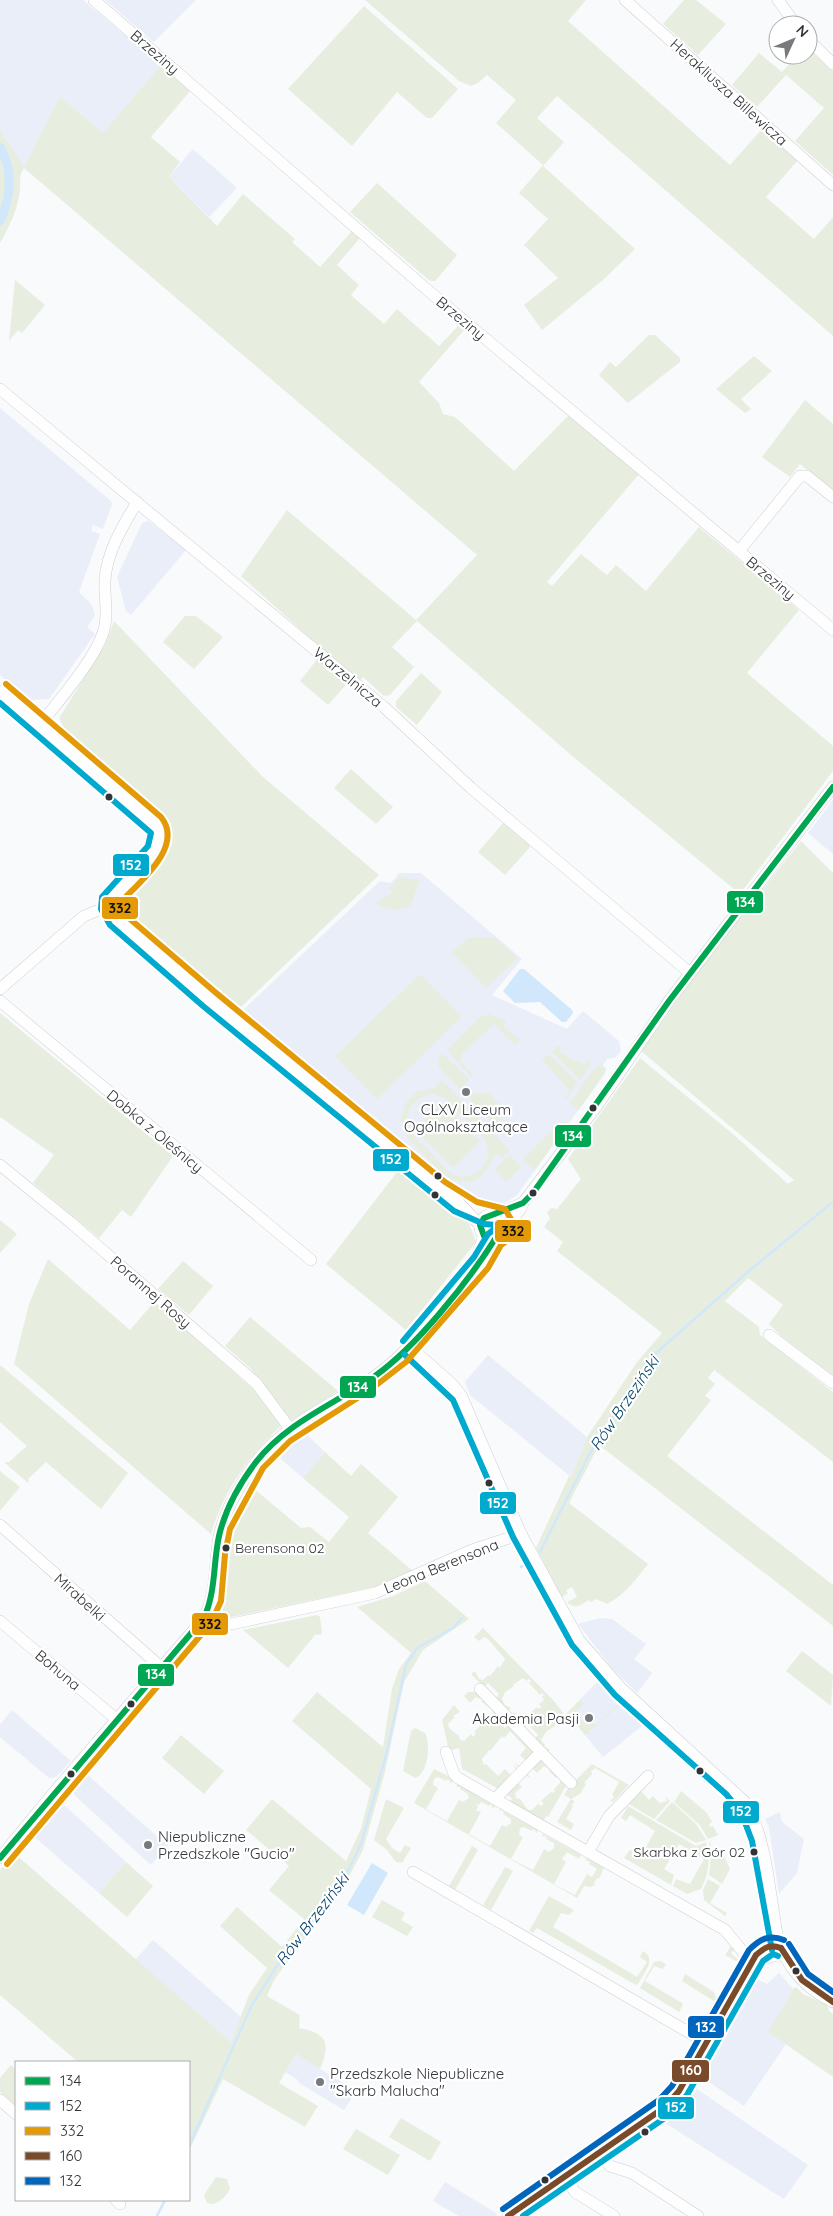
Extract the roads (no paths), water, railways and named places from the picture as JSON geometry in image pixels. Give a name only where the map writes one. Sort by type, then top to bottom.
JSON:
[{"type":"street","name":"Brzeziny","points":[[94,0],[431,293],[833,630]]},
{"type":"street","name":"Herakliusza Billewicza","points":[[625,0],[833,184]]},
{"type":"street","points":[[778,0],[789,15]]},
{"type":"street","points":[[818,49],[833,64]]},
{"type":"street","name":"Warzelnicza","points":[[0,388],[384,707],[471,788],[690,973]]},
{"type":"street","points":[[739,552],[800,476],[807,476],[833,497]]},
{"type":"street","points":[[40,725],[92,655],[102,634],[106,617],[106,568],[116,539],[138,502]]},
{"type":"street","points":[[0,691],[155,824],[160,831],[159,844],[155,851],[113,896],[109,906],[84,916],[0,989]]},
{"type":"street","points":[[109,906],[116,919],[144,944],[460,1204],[489,1226],[504,1233],[506,1226],[520,1210],[523,1203],[590,1114],[690,973],[833,788]]},
{"type":"street","name":"Dobka z Oleśnicy","points":[[0,1001],[311,1260]]},
{"type":"street","name":"Porannej Rosy","points":[[0,1165],[78,1228],[256,1383],[291,1430]]},
{"type":"street","points":[[0,1858],[116,1719],[204,1618],[212,1599],[218,1541],[226,1517],[256,1463],[273,1444],[291,1430],[371,1378],[410,1347],[476,1266],[476,1258],[489,1226],[523,1203]]},
{"type":"street","points":[[489,1226],[503,1219],[506,1226]]},
{"type":"street","points":[[769,1334],[833,1383]]},
{"type":"street","points":[[410,1347],[452,1384],[461,1395],[521,1534],[568,1623],[596,1660],[629,1696],[732,1788],[749,1808],[760,1839],[781,1948],[789,1964],[806,1985],[833,2002]]},
{"type":"street","name":"Mirabelki","points":[[0,1525],[161,1667]]},
{"type":"street","name":"Leona Berensona","points":[[204,1618],[222,1625],[232,1624],[354,1599],[398,1584],[472,1550],[521,1534]]},
{"type":"street","name":"Bohuna","points":[[0,1621],[116,1719]]},
{"type":"street","points":[[480,1689],[571,1783]]},
{"type":"street","points":[[446,1752],[454,1774],[725,1930],[734,1936],[744,1952]]},
{"type":"street","points":[[495,1799],[541,1752]]},
{"type":"street","points":[[588,1852],[609,1816],[648,1776]]},
{"type":"street","points":[[413,1872],[707,2043]]},
{"type":"street","points":[[508,2216],[665,2107],[679,2091],[754,1962],[756,1955],[764,1948],[773,1945],[781,1948]]},
{"type":"street","points":[[0,2100],[15,2113]]},
{"type":"street","points":[[601,2153],[610,2166],[632,2173],[698,2216]]},
{"type":"street","points":[[571,2186],[575,2192],[614,2216]]},
{"type":"water","points":[[520,969],[524,969],[572,1010],[573,1013],[566,1022],[562,1022],[540,1002],[515,1003],[503,991]]},
{"type":"water","points":[[372,1863],[388,1873],[364,1915],[347,1905]]},
{"type":"waterway","points":[[0,147],[9,174],[9,193],[0,221]]},
{"type":"waterway","name":"Rów Brzeziński","points":[[540,1552],[591,1451],[656,1353],[750,1270],[833,1202]]},
{"type":"waterway","name":"Rów Brzeziński","points":[[190,2144],[251,2007],[276,1967],[344,1879],[361,1844],[387,1751],[406,1665],[417,1648],[453,1628],[462,1618]]},
{"type":"waterway","name":"Rów Brzeziński","points":[[157,2216],[164,2201]]},
{"type":"place","name":"CLXV Liceum Ogólnokształcące","points":[[466,1092]]},
{"type":"place","name":"Berensona 02","points":[[226,1548]]},
{"type":"place","name":"Akademia Pasji","points":[[589,1718]]},
{"type":"place","name":"Niepubliczne Przedszkole \"Gucio\"","points":[[148,1845]]},
{"type":"place","name":"Skarbka z Gór 02","points":[[754,1852]]},
{"type":"place","name":"Przedszkole Niepubliczne \"Skarb Malucha\"","points":[[320,2082]]}]
